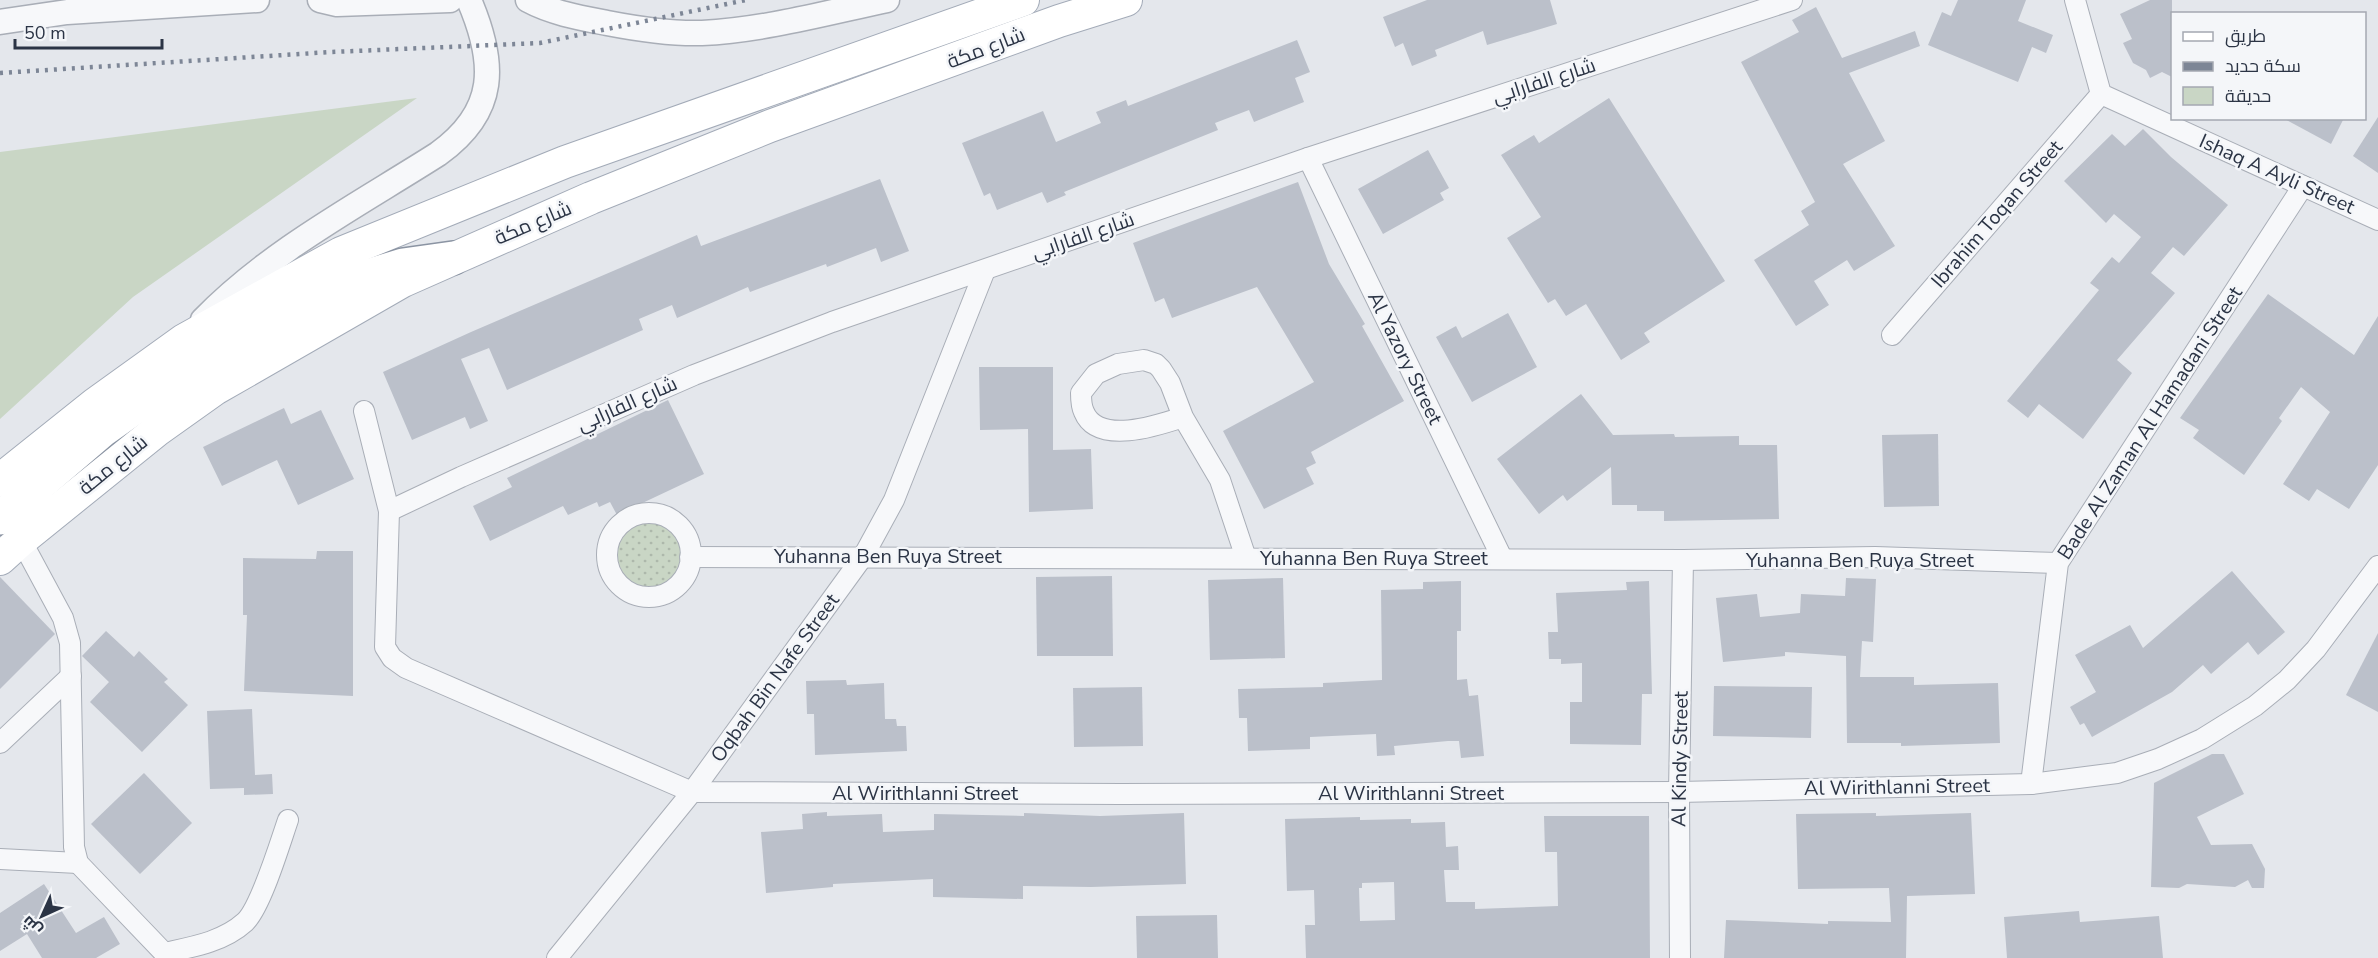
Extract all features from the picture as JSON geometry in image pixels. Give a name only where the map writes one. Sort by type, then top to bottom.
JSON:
[{"type":"highway","points":[[7,539],[103,430],[179,376],[300,306],[361,279],[403,265],[453,258]]},
{"type":"main road","name":"شارع مكة","points":[[0,480],[95,404],[184,340],[341,253],[565,162],[1023,0]]},
{"type":"main road","name":"شارع مكة","points":[[453,258],[591,198],[770,126],[1072,17],[1126,0]]},
{"type":"street","points":[[0,22],[67,12],[257,0]]},
{"type":"street","points":[[320,0],[337,4],[450,0]]},
{"type":"street","points":[[184,340],[207,316],[259,272],[354,206],[438,154],[453,143],[466,128],[484,99],[488,83],[484,45],[469,0]]},
{"type":"street","points":[[528,0],[540,6],[595,21],[660,31],[701,33],[741,29],[887,0]]},
{"type":"street","name":"شارع الفارابي","points":[[389,511],[694,375],[832,322],[1308,158],[1792,0]]},
{"type":"street","points":[[2076,0],[2101,94]]},
{"type":"street","name":"Ishaq A Ayli Street","points":[[2101,94],[2378,220]]},
{"type":"street","name":"Ibrahim Toqan Street","points":[[1892,335],[2101,94]]},
{"type":"street","name":"Al Yazory Street","points":[[1308,158],[1502,558]]},
{"type":"street","name":"Bade Al Zaman Al Hamadani Street","points":[[2031,784],[2058,563],[2303,186]]},
{"type":"street","name":"Oqbah Bin Nafe Street","points":[[557,958],[692,792],[864,555],[894,500],[985,270]]},
{"type":"street","points":[[1183,417],[1136,429],[1104,429],[1084,414],[1081,393],[1096,374],[1118,364],[1144,360],[1161,369],[1170,383],[1183,417],[1220,480],[1246,558]]},
{"type":"street","points":[[364,411],[389,511]]},
{"type":"street","name":"Al Wirithlanni Street","points":[[389,511],[385,647],[392,658],[406,668],[692,792],[1121,794],[1679,792],[2031,784],[2117,773],[2202,739],[2255,706],[2287,680],[2316,649],[2378,566]]},
{"type":"street","points":[[646,513],[660,514],[672,520],[682,530],[689,543],[690,556],[688,570],[681,582],[671,591],[658,596],[645,597],[631,593],[612,575],[607,562],[607,548],[612,535],[626,520],[646,513]]},
{"type":"street","points":[[7,539],[63,618],[70,643],[74,847],[78,863],[167,956],[212,942],[246,921],[263,891],[288,820]]},
{"type":"street","name":"Yuhanna Ben Ruya Street","points":[[690,556],[1683,560],[1875,557],[2058,563]]},
{"type":"street","name":"Al Kindy Street","points":[[1680,958],[1679,792],[1683,560]]},
{"type":"street","points":[[0,743],[71,676]]},
{"type":"street","points":[[0,859],[78,863]]},
{"type":"green space","points":[[417,98],[133,297],[0,419],[0,152]]},
{"type":"green space","points":[[656,519],[675,529],[683,541],[685,555],[683,569],[675,581],[663,589],[642,591],[623,581],[615,569],[613,548],[623,529],[635,521]]},
{"type":"building","points":[[1427,0],[1550,0],[1557,24],[1487,45],[1483,31],[1435,50],[1437,56],[1412,66],[1403,43],[1395,47],[1383,17]]},
{"type":"building","points":[[1958,0],[2026,0],[2018,21],[2053,35],[2046,53],[2032,47],[2018,82],[1928,45],[1942,12],[1951,16]]},
{"type":"building","points":[[2150,0],[2172,0],[2171,76],[2162,72],[2150,78],[2146,70],[2133,63],[2123,43],[2132,39],[2120,14]]},
{"type":"building","points":[[1816,7],[1842,58],[1915,31],[1920,46],[1849,73],[1885,141],[1843,164],[1895,246],[1854,271],[1847,260],[1814,281],[1829,305],[1796,326],[1754,260],[1809,225],[1801,211],[1815,202],[1741,62],[1799,32],[1792,20]]},
{"type":"building","points":[[1297,40],[1310,72],[1295,78],[1304,102],[1254,122],[1249,110],[1215,123],[1218,130],[1064,192],[1066,195],[1047,203],[1042,192],[997,210],[990,193],[984,196],[962,143],[1043,111],[1056,142],[1101,123],[1096,112],[1126,100],[1128,106]]},
{"type":"building","points":[[1609,98],[1725,281],[1644,333],[1650,342],[1621,360],[1586,304],[1566,316],[1555,299],[1548,303],[1507,238],[1541,217],[1501,155],[1534,135],[1539,143]]},
{"type":"building","points":[[2378,117],[2378,173],[2353,156]]},
{"type":"building","points":[[2287,120],[2343,120],[2331,144]]},
{"type":"building","points":[[2143,129],[2171,157],[2228,205],[2184,256],[2173,247],[2151,273],[2175,293],[2117,360],[2132,373],[2083,439],[2039,404],[2028,418],[2007,401],[2099,290],[2090,283],[2112,257],[2119,263],[2141,237],[2114,214],[2106,223],[2064,181],[2112,134],[2125,146]]},
{"type":"building","points":[[1428,150],[1449,188],[1440,193],[1444,200],[1383,234],[1358,189]]},
{"type":"building","points":[[880,179],[909,251],[881,262],[876,248],[750,292],[748,287],[677,318],[672,305],[639,319],[643,330],[507,390],[489,348],[461,359],[488,421],[470,429],[465,417],[412,440],[383,372],[697,235],[701,246]]},
{"type":"building","points":[[1298,182],[1329,264],[1365,324],[1362,326],[1404,401],[1311,452],[1316,463],[1306,468],[1314,484],[1264,509],[1223,431],[1314,382],[1257,287],[1172,318],[1164,298],[1155,302],[1133,243]]},
{"type":"building","points":[[2268,294],[2354,355],[2378,316],[2378,465],[2349,509],[2317,489],[2309,501],[2283,484],[2330,412],[2301,387],[2279,418],[2282,421],[2244,475],[2193,438],[2199,430],[2180,418]]},
{"type":"building","points":[[1508,313],[1537,367],[1472,402],[1436,337],[1456,326],[1462,338]]},
{"type":"building","points":[[979,367],[1053,367],[1053,450],[1091,449],[1093,509],[1029,512],[1028,429],[980,430]]},
{"type":"building","points":[[1581,394],[1613,435],[1739,436],[1739,445],[1777,445],[1779,519],[1664,521],[1664,511],[1637,511],[1637,505],[1612,505],[1611,467],[1567,501],[1563,495],[1539,514],[1497,459]]},
{"type":"building","points":[[668,400],[704,474],[617,515],[610,502],[599,507],[597,502],[568,515],[563,506],[490,541],[473,506],[512,487],[507,478]]},
{"type":"building","points":[[284,408],[291,424],[321,410],[354,479],[298,505],[277,460],[222,486],[203,447]]},
{"type":"building","points":[[1938,434],[1939,506],[1884,507],[1882,435]]},
{"type":"building","points":[[317,551],[353,551],[353,696],[244,691],[247,615],[243,615],[243,558],[316,559]]},
{"type":"building","points":[[2232,571],[2285,632],[2258,655],[2248,642],[2211,674],[2203,665],[2172,692],[2092,737],[2084,723],[2080,725],[2070,707],[2096,692],[2075,655],[2130,625],[2143,648]]},
{"type":"building","points":[[1112,576],[1113,656],[1037,656],[1036,577]]},
{"type":"building","points":[[0,577],[55,634],[0,689]]},
{"type":"building","points":[[1283,578],[1285,658],[1210,660],[1208,580]]},
{"type":"building","points":[[1846,578],[1876,579],[1873,642],[1862,641],[1860,677],[1914,677],[1914,685],[1998,683],[2000,743],[1901,746],[1901,743],[1847,743],[1846,656],[1785,652],[1785,656],[1723,662],[1716,598],[1757,594],[1760,617],[1800,613],[1801,594],[1845,596]]},
{"type":"building","points":[[1461,581],[1461,631],[1457,631],[1457,680],[1467,679],[1469,696],[1478,695],[1484,756],[1461,758],[1459,741],[1448,741],[1394,746],[1395,755],[1377,756],[1376,734],[1310,737],[1310,749],[1248,751],[1247,718],[1239,718],[1238,689],[1323,687],[1323,683],[1382,680],[1381,590],[1423,589],[1423,582]]},
{"type":"building","points":[[1649,581],[1652,694],[1642,694],[1641,745],[1570,744],[1570,702],[1582,702],[1582,663],[1561,664],[1561,659],[1549,659],[1548,632],[1558,632],[1556,593],[1627,590],[1626,582]]},
{"type":"building","points":[[106,631],[134,657],[139,651],[168,679],[164,682],[188,705],[142,752],[90,702],[109,682],[82,656]]},
{"type":"building","points":[[2378,633],[2378,712],[2346,695]]},
{"type":"building","points":[[846,680],[847,685],[884,683],[885,719],[896,719],[897,726],[906,726],[907,751],[815,755],[814,714],[807,714],[806,681]]},
{"type":"building","points":[[1714,686],[1812,687],[1811,738],[1713,736]]},
{"type":"building","points":[[1142,687],[1143,746],[1074,747],[1073,688]]},
{"type":"building","points":[[252,709],[255,775],[272,774],[273,794],[244,795],[244,788],[210,789],[207,711]]},
{"type":"building","points":[[2212,754],[2224,754],[2244,794],[2197,817],[2211,845],[2252,844],[2265,869],[2264,888],[2252,888],[2248,880],[2235,887],[2187,884],[2179,888],[2151,887],[2154,783]]},
{"type":"building","points":[[144,773],[192,823],[140,874],[91,824]]},
{"type":"building","points":[[827,812],[827,816],[882,814],[883,832],[934,830],[934,814],[1024,816],[1024,813],[1100,816],[1184,813],[1186,884],[1091,887],[1023,886],[1023,899],[933,897],[933,879],[833,884],[833,887],[766,893],[761,832],[803,829],[802,814]]},
{"type":"building","points":[[1876,813],[1876,816],[1971,813],[1975,894],[1907,896],[1906,958],[1724,958],[1726,920],[1828,924],[1828,921],[1891,922],[1889,888],[1798,889],[1796,814]]},
{"type":"building","points":[[1544,816],[1649,816],[1650,958],[1306,958],[1305,925],[1315,925],[1314,890],[1287,891],[1285,819],[1360,817],[1360,820],[1411,819],[1411,823],[1445,822],[1446,847],[1458,846],[1459,870],[1444,870],[1446,902],[1475,902],[1475,909],[1558,906],[1557,852],[1545,852]],"holes":[[[1394,882],[1395,920],[1360,921],[1359,888],[1362,888],[1362,883]]]},
{"type":"building","points":[[44,884],[76,933],[104,917],[120,944],[96,958],[42,958],[27,934],[0,951],[0,913]]},
{"type":"building","points":[[2079,911],[2080,922],[2159,916],[2163,958],[2007,958],[2004,917]]},
{"type":"building","points":[[1217,915],[1218,958],[1137,958],[1136,916]]},
{"type":"railway","points":[[0,73],[331,52],[540,43],[746,0]]}]
